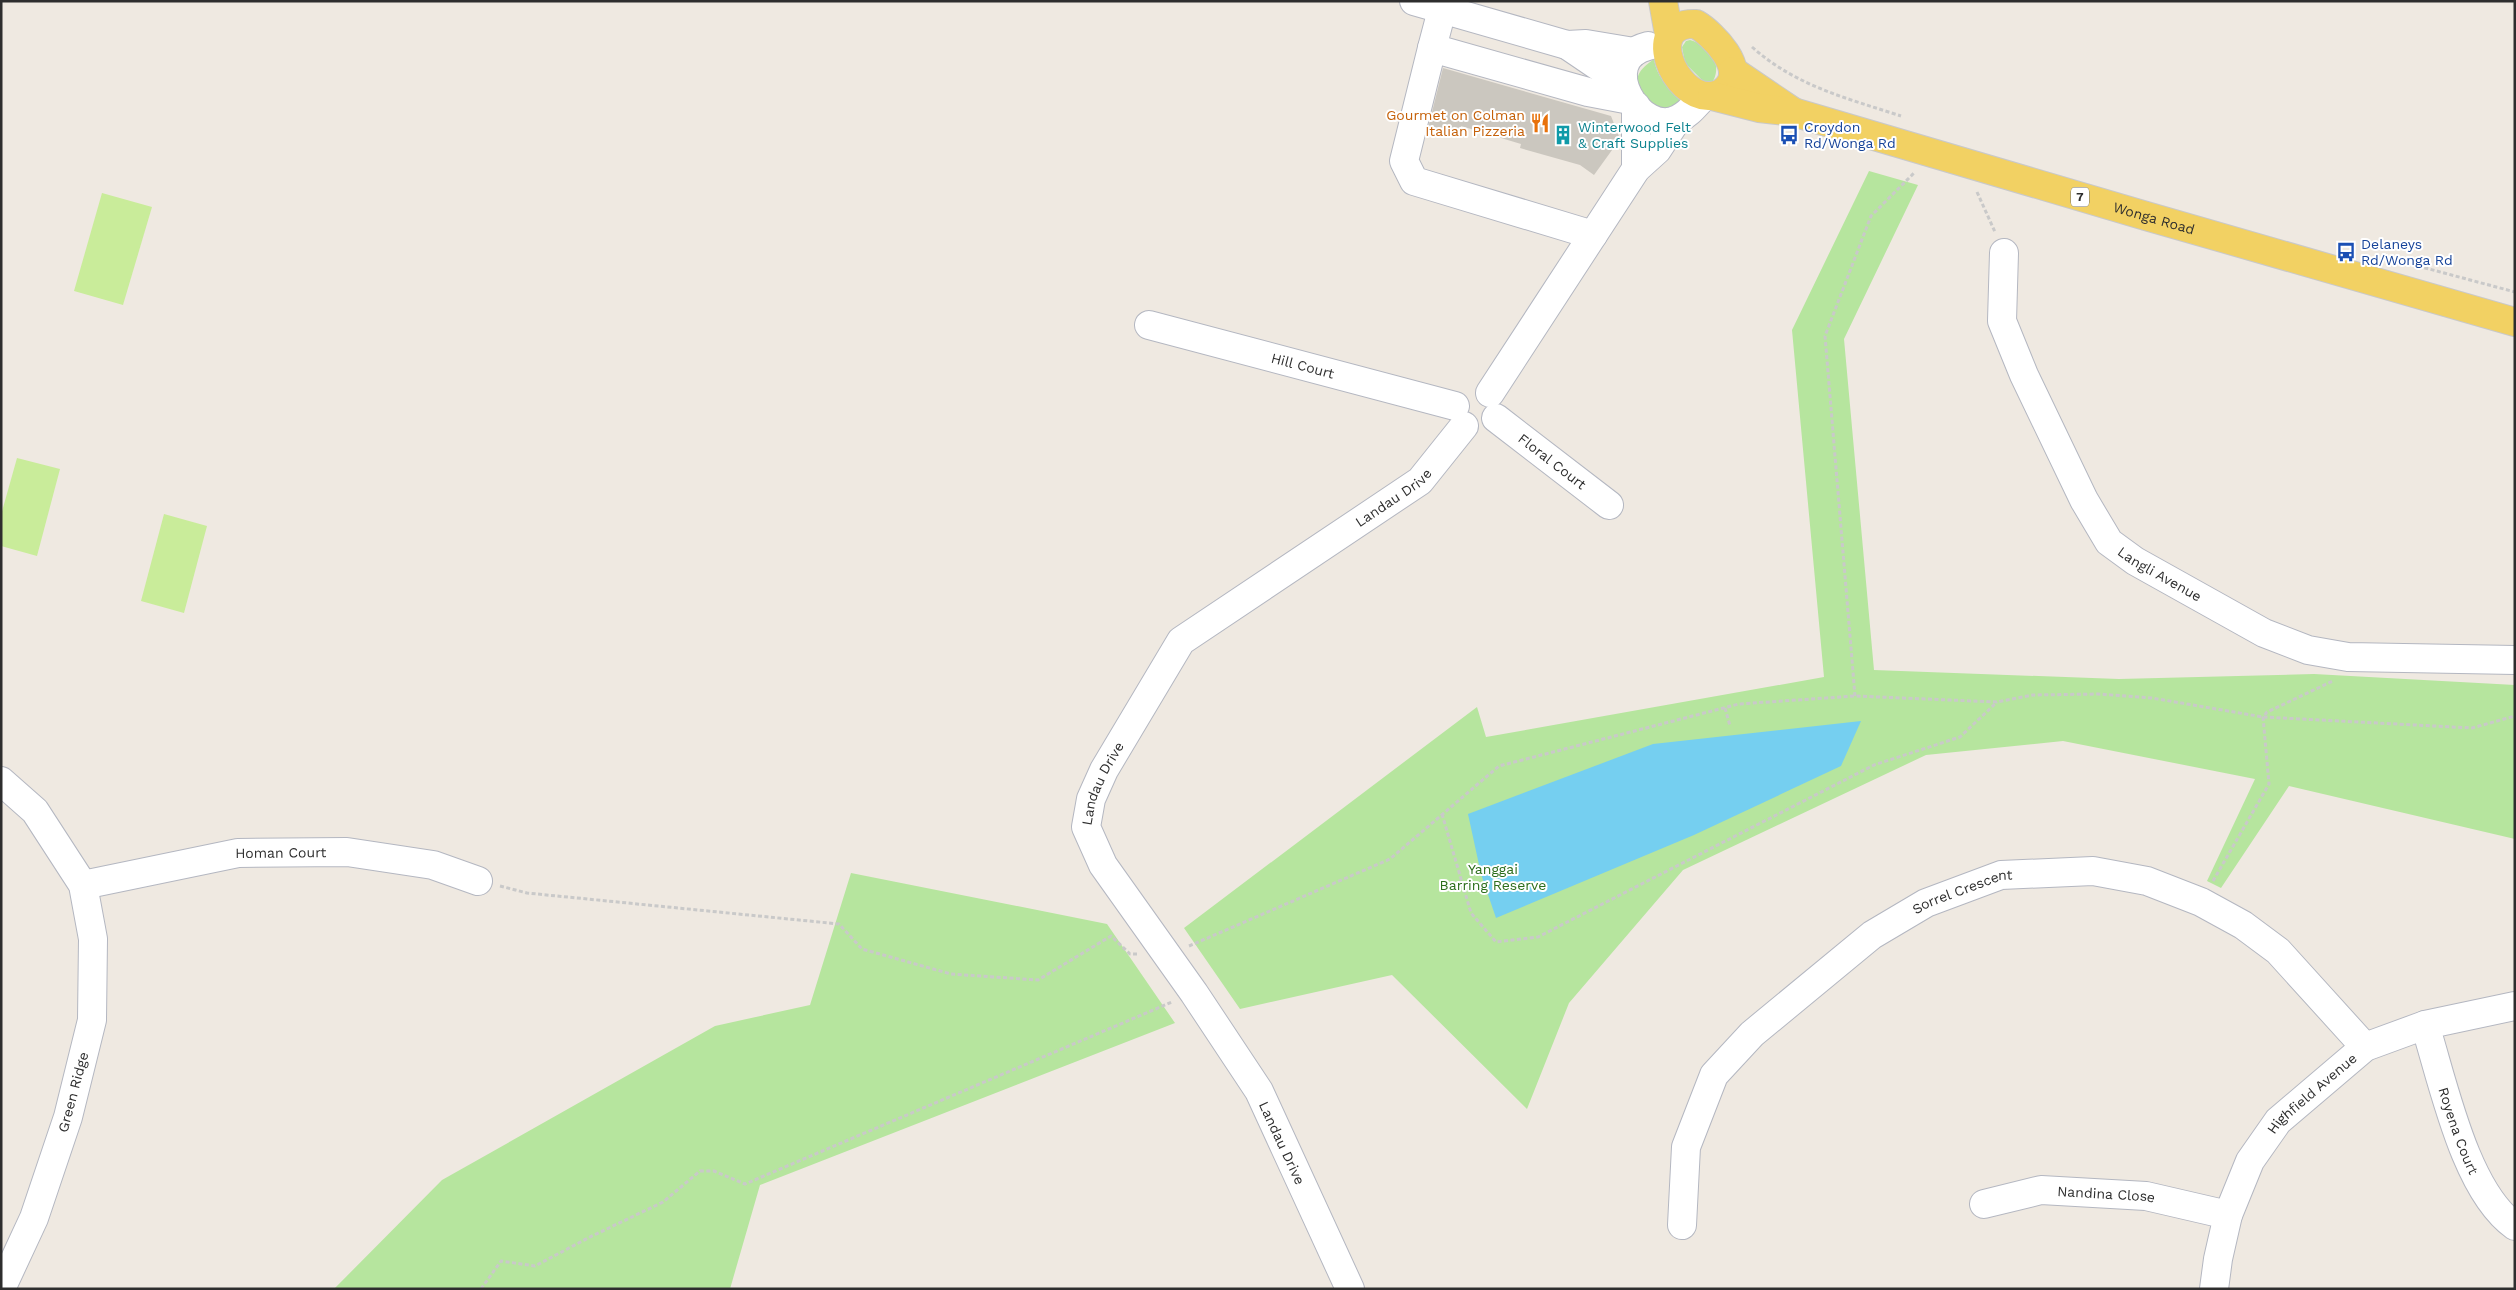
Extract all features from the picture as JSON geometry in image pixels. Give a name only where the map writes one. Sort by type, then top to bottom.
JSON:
[{"type":"main road","name":"7","points":[[1664,1],[1667,52],[1681,82],[1689,90],[1708,96]]},
{"type":"main road","points":[[1682,1],[1696,24],[1707,30],[1725,52],[1733,71],[1733,77],[1726,90],[1708,96]]},
{"type":"main road","points":[[1667,40],[1681,25],[1696,24]]},
{"type":"main road","name":"Wonga Road","points":[[1733,71],[1793,112]]},
{"type":"main road","name":"Wonga Road","points":[[1708,96],[1759,108],[1793,112],[2515,322]]},
{"type":"street","points":[[1414,1],[1567,45],[1586,44],[1634,52]]},
{"type":"street","points":[[1442,10],[1404,161],[1414,181],[1593,235]]},
{"type":"street","points":[[1636,169],[1630,96],[1624,66],[1634,52],[1667,40]]},
{"type":"street","points":[[1567,45],[1630,96],[1653,119],[1676,121]]},
{"type":"street","points":[[1432,48],[1588,92],[1630,96]]},
{"type":"street","points":[[1493,405],[1485,389],[1472,388],[1461,394],[1460,416],[1479,430],[1492,424],[1493,405],[1593,235],[1636,169],[1657,150],[1676,121],[1708,96]]},
{"type":"street","name":"Langli Avenue","points":[[2004,253],[2002,321],[2024,376],[2084,500],[2109,542],[2135,561],[2264,633],[2308,650],[2348,657],[2515,660]]},
{"type":"street","name":"Hill Court","points":[[1149,325],[1460,416]]},
{"type":"street","name":"Floral Court","points":[[1493,405],[1609,505]]},
{"type":"street","name":"Landau Drive","points":[[1350,1289],[1259,1091],[1194,993],[1103,865],[1086,828],[1091,799],[1104,770],[1181,641],[1420,481],[1460,416]]},
{"type":"street","points":[[1,780],[35,811],[83,885]]},
{"type":"street","name":"Homan Court","points":[[83,885],[238,853],[337,852],[434,865],[478,880]]},
{"type":"street","name":"Sorrel Crescent","points":[[1682,1225],[1686,1147],[1714,1075],[1752,1034],[1872,935],[1926,903],[2001,874],[2093,870],[2147,881],[2201,902],[2243,925],[2278,951],[2365,1047]]},
{"type":"street","name":"Green Ridge","points":[[1,1288],[34,1218],[68,1117],[92,1020],[93,940],[83,885]]},
{"type":"street","name":"Highfield Avenue","points":[[2214,1289],[2218,1259],[2228,1215],[2250,1161],[2278,1120],[2365,1047],[2424,1025],[2515,1006]]},
{"type":"street","name":"Royena Court","points":[[2424,1025],[2474,1176],[2488,1198],[2515,1226]]},
{"type":"street","name":"Nandina Close","points":[[1984,1204],[2041,1190],[2146,1196],[2228,1215]]},
{"type":"path","points":[[1746,42],[1771,64],[1813,87],[1904,117]]},
{"type":"path","points":[[1855,696],[1825,336],[1871,216],[1915,173],[1922,150]]},
{"type":"path","points":[[1964,163],[2004,253]]},
{"type":"path","points":[[2413,265],[2515,292]]},
{"type":"path","points":[[2201,902],[2269,784],[2263,717],[2267,712],[2335,680],[2348,657]]},
{"type":"path","points":[[478,880],[527,893],[839,924],[862,949],[951,974],[1038,980],[1111,936],[1130,954],[1166,955],[1390,859],[1499,766],[1739,704],[1855,696],[1997,702],[2033,695],[2098,694],[2152,698],[2263,717],[2472,728],[2515,716]]},
{"type":"path","points":[[1442,814],[1471,913],[1496,942],[1538,937],[1874,764],[1960,737],[1997,702]]},
{"type":"path","points":[[1725,708],[1730,726]]},
{"type":"path","points":[[481,1289],[501,1261],[535,1266],[663,1202],[700,1171],[714,1171],[745,1184],[1194,993]]},
{"type":"green space","points":[[1686,41],[1697,42],[1708,50],[1715,61],[1716,74],[1713,81],[1704,82],[1685,63],[1682,47]]},
{"type":"green space","points":[[1654,59],[1661,78],[1684,100],[1671,114],[1638,103],[1637,82],[1639,73]]},
{"type":"green space","name":"Yanggai Barring Reserve","points":[[1869,171],[1918,185],[1844,339],[1874,670],[2119,679],[2314,674],[2515,685],[2515,839],[2289,786],[2221,888],[2207,881],[2255,779],[2063,741],[1926,755],[1683,870],[1569,1003],[1527,1109],[1392,975],[1240,1009],[1184,928],[1477,707],[1486,737],[1824,677],[1792,330]]},
{"type":"green space","points":[[102,193],[152,207],[123,305],[74,291]]},
{"type":"green space","points":[[17,458],[60,469],[37,556],[1,546],[1,515]]},
{"type":"green space","points":[[164,514],[207,526],[184,613],[141,601]]},
{"type":"green space","points":[[851,873],[1107,924],[1175,1023],[760,1185],[730,1289],[334,1289],[442,1180],[715,1026],[810,1005]]},
{"type":"water","points":[[1861,721],[1841,766],[1694,835],[1496,918],[1481,874],[1468,814],[1653,744]]},
{"type":"building","points":[[1443,68],[1611,116],[1620,139],[1594,175],[1580,165],[1520,148],[1521,144],[1461,126],[1458,136],[1428,128]]},
{"type":"place","name":"Gourmet on Colman Italian Pizzeria","points":[[1540,123]]},
{"type":"place","name":"Winterwood Felt & Craft Supplies","points":[[1563,135]]},
{"type":"place","name":"Croydon Rd/Wonga Rd","points":[[1789,135]]},
{"type":"place","name":"Delaneys Rd/Wonga Rd","points":[[2346,252]]}]
